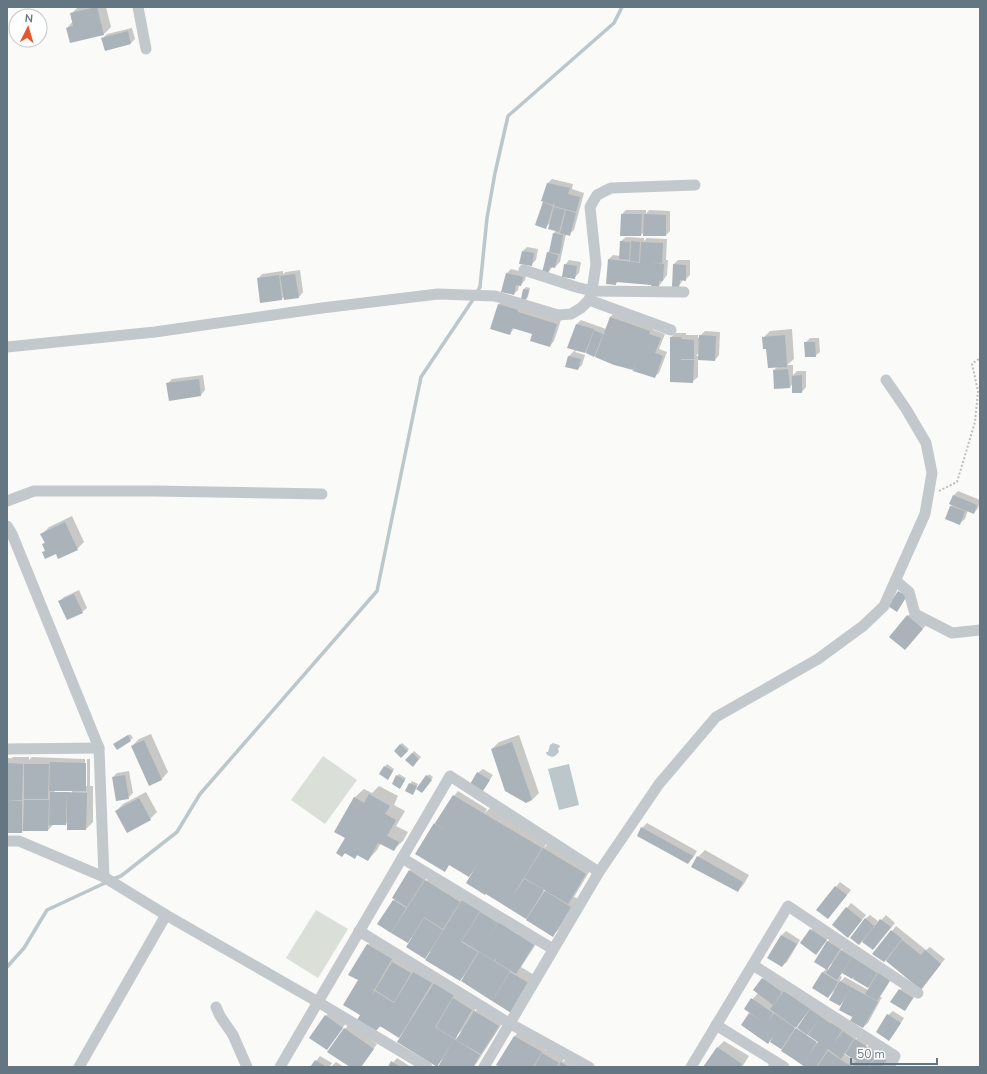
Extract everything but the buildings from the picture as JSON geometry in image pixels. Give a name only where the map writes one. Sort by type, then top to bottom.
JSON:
[{"type":"street","points":[[138,7],[146,49]]},
{"type":"street","points":[[7,347],[155,332],[314,309],[438,294],[495,296],[558,315],[571,314],[581,308],[590,296],[596,264],[590,207],[596,196],[611,188],[695,185]]},
{"type":"street","points":[[524,270],[576,287],[590,296],[671,330]]},
{"type":"street","points":[[590,296],[684,292]]},
{"type":"street","points":[[484,1067],[599,872],[659,784],[716,717],[818,659],[863,626],[884,606],[925,514],[932,473],[926,443],[906,409],[886,380]]},
{"type":"street","points":[[7,501],[34,492],[154,491],[322,494]]},
{"type":"street","points":[[7,526],[12,534],[99,748],[104,877]]},
{"type":"street","points":[[896,581],[909,592],[915,614],[952,633],[980,630]]},
{"type":"street","points":[[7,749],[99,748]]},
{"type":"street","points":[[280,1067],[450,776],[599,872]]},
{"type":"street","points":[[7,841],[19,841],[104,877],[166,915],[318,1002],[427,1067]]},
{"type":"street","points":[[402,858],[553,949]]},
{"type":"street","points":[[691,1067],[788,906],[918,994]]},
{"type":"street","points":[[79,1067],[166,915]]},
{"type":"street","points":[[359,931],[509,1023],[589,1067]]},
{"type":"street","points":[[753,965],[895,1056],[889,1067]]},
{"type":"street","points":[[216,1007],[223,1021],[233,1035],[247,1067]]},
{"type":"street","points":[[716,1025],[784,1067]]},
{"type":"path","points":[[928,497],[958,482],[975,422],[978,391],[972,364],[980,358]]},
{"type":"shaded area","points":[[553,743],[559,745],[560,747],[558,748],[559,752],[552,757],[547,755],[546,752],[548,752],[550,745]]},
{"type":"shaded area","points":[[323,756],[357,780],[325,824],[291,800]]},
{"type":"shaded area","points":[[569,764],[579,805],[559,810],[548,769]]},
{"type":"shaded area","points":[[316,910],[348,929],[318,978],[286,958]]},
{"type":"waterway","points":[[477,292],[480,287],[487,218],[495,173],[508,116],[614,23],[622,7]]},
{"type":"waterway","points":[[113,879],[121,876],[177,832],[200,794],[377,591],[421,377],[474,298]]},
{"type":"waterway","points":[[7,967],[24,948],[47,910],[107,882]]}]
